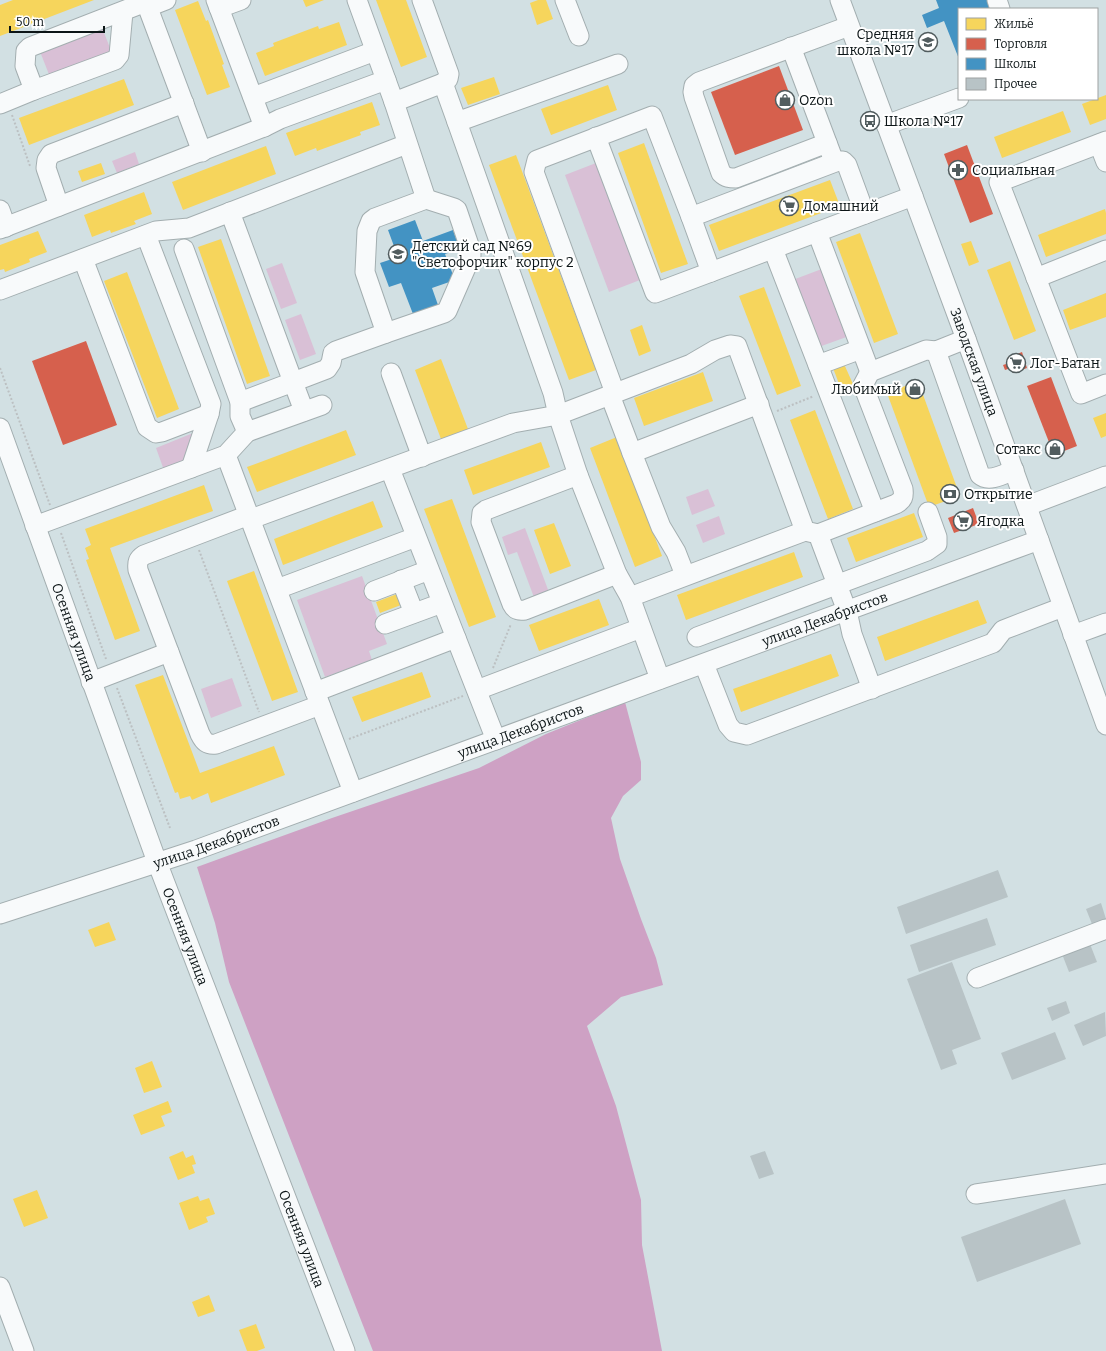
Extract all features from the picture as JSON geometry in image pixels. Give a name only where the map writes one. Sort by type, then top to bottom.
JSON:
[{"type":"street","points":[[34,90],[25,66],[26,51],[30,47],[146,3],[166,0]]},
{"type":"street","points":[[241,0],[218,4],[264,128]]},
{"type":"street","points":[[357,0],[394,102],[426,199]]},
{"type":"street","points":[[394,102],[443,83],[448,79],[449,74],[422,0]]},
{"type":"street","points":[[565,0],[579,36]]},
{"type":"street","name":"Заводская улица","points":[[840,0],[966,339],[1106,725]]},
{"type":"street","points":[[146,3],[202,152]]},
{"type":"street","points":[[3,102],[115,60],[119,55],[123,12]]},
{"type":"street","points":[[827,143],[736,178],[725,176],[721,173],[694,97],[694,86],[699,82],[849,26]]},
{"type":"street","points":[[792,47],[834,163]]},
{"type":"street","points":[[253,97],[375,51]]},
{"type":"street","points":[[457,122],[618,64]]},
{"type":"street","points":[[2,222],[59,206],[264,128],[280,119],[386,80]]},
{"type":"street","points":[[443,83],[553,393],[558,415],[578,475],[617,574],[630,597],[660,679]]},
{"type":"street","points":[[886,125],[958,98]]},
{"type":"street","points":[[59,206],[46,168],[47,160],[51,154],[184,103]]},
{"type":"street","points":[[686,575],[676,552],[661,527],[632,453],[534,172],[538,160],[652,116],[711,272]]},
{"type":"street","points":[[596,137],[655,293],[913,196]]},
{"type":"street","points":[[1106,162],[1102,142],[999,182],[1081,394],[1106,384]]},
{"type":"street","points":[[0,290],[156,231],[189,228],[407,144]]},
{"type":"street","points":[[691,217],[834,163],[843,161],[847,165],[865,214]]},
{"type":"street","points":[[240,402],[327,369],[331,363],[333,353],[336,351],[444,313],[447,311],[471,256],[471,251],[457,210],[454,208],[426,199],[375,218],[371,221],[367,230],[365,272],[386,333]]},
{"type":"street","points":[[230,212],[304,411]]},
{"type":"street","points":[[817,232],[870,372]]},
{"type":"street","points":[[146,235],[211,404],[191,468]]},
{"type":"street","points":[[184,249],[240,402],[240,416],[247,432]]},
{"type":"street","points":[[773,249],[875,512]]},
{"type":"street","points":[[1036,278],[1106,250]]},
{"type":"street","points":[[83,259],[147,427],[156,433],[162,432],[209,414]]},
{"type":"street","points":[[630,597],[686,575],[811,532],[875,512],[901,501],[904,496],[903,489],[863,385],[870,372],[926,350],[936,351],[966,339]]},
{"type":"street","points":[[456,638],[318,698],[264,726],[216,744],[209,745],[203,741],[138,570],[137,563],[139,558],[144,555],[193,535],[422,458],[513,423],[558,415],[691,364],[715,350],[730,344],[737,346],[761,410],[811,532],[838,585],[847,611],[852,634],[872,689]]},
{"type":"street","points":[[818,365],[861,348]]},
{"type":"street","points":[[936,351],[980,475],[989,479],[1014,470]]},
{"type":"street","points":[[391,373],[422,458]]},
{"type":"street","points":[[35,526],[226,455],[247,432],[322,404]]},
{"type":"street","points":[[632,453],[761,410]]},
{"type":"street","name":"Осенняя улица","points":[[0,428],[157,862],[345,1351]]},
{"type":"street","points":[[226,455],[353,792]]},
{"type":"street","points":[[390,469],[496,740]]},
{"type":"street","points":[[578,475],[486,510],[482,513],[481,522],[512,604],[515,609],[520,611],[525,610],[617,574]]},
{"type":"street","points":[[1027,506],[1106,476]]},
{"type":"street","points":[[697,637],[933,548],[937,544],[937,537],[928,512]]},
{"type":"street","points":[[277,589],[416,537]]},
{"type":"street","name":"улица Декабристов","points":[[0,914],[196,850],[1039,540]]},
{"type":"street","points":[[374,590],[429,570]]},
{"type":"street","points":[[401,580],[414,614]]},
{"type":"street","points":[[384,624],[442,603]]},
{"type":"street","points":[[704,664],[728,725],[734,732],[747,734],[993,643],[1002,630],[1063,607]]},
{"type":"street","points":[[1073,635],[1106,623]]},
{"type":"street","points":[[477,690],[641,628]]},
{"type":"street","points":[[91,682],[169,652]]},
{"type":"street","points":[[977,978],[1106,929]]},
{"type":"street","points":[[976,1194],[1106,1174]]},
{"type":"street","points":[[0,1288],[24,1351]]},
{"type":"path","points":[[3,102],[30,167]]},
{"type":"path","points":[[0,368],[111,674],[170,828]]},
{"type":"path","points":[[761,410],[828,391]]},
{"type":"path","points":[[193,535],[264,726]]},
{"type":"path","points":[[335,745],[477,690]]},
{"type":"shaded area","points":[[101,25],[112,53],[50,77],[39,49]]},
{"type":"shaded area","points":[[135,152],[139,164],[117,173],[112,161]]},
{"type":"shaded area","points":[[596,163],[640,280],[609,292],[565,175]]},
{"type":"shaded area","points":[[282,263],[297,303],[281,309],[266,269]]},
{"type":"shaded area","points":[[827,267],[852,335],[816,348],[790,281]]},
{"type":"shaded area","points":[[301,314],[316,354],[300,360],[285,320]]},
{"type":"shaded area","points":[[198,431],[188,464],[165,473],[156,448]]},
{"type":"shaded area","points":[[708,489],[715,506],[692,515],[686,497]]},
{"type":"shaded area","points":[[719,516],[725,534],[703,543],[696,525]]},
{"type":"shaded area","points":[[525,528],[550,595],[535,600],[517,552],[508,555],[502,537]]},
{"type":"shaded area","points":[[362,576],[387,644],[369,651],[372,660],[325,677],[297,600]]},
{"type":"shaded area","points":[[232,678],[242,706],[211,718],[201,689]]},
{"type":"shaded area","points":[[625,702],[641,762],[641,780],[623,796],[611,818],[620,859],[656,958],[663,985],[621,997],[587,1026],[616,1106],[641,1200],[642,1245],[662,1351],[373,1351],[229,982],[215,923],[197,867],[332,818],[479,768],[546,734]]},
{"type":"building: Жильё","points":[[13,0],[94,0],[0,36],[0,5]]},
{"type":"building: Жильё","points":[[303,0],[324,0],[306,7]]},
{"type":"building: Жильё","points":[[376,0],[406,0],[427,57],[401,67]]},
{"type":"building: Жильё","points":[[538,0],[546,0],[553,19],[537,25],[530,3]]},
{"type":"building: Жильё","points":[[198,1],[206,21],[208,20],[224,64],[222,65],[230,87],[207,95],[175,10]]},
{"type":"building: Жильё","points":[[339,22],[347,45],[265,76],[256,53],[274,46],[273,43],[318,26],[319,29]]},
{"type":"building: Жильё","points":[[494,77],[500,94],[468,105],[461,88]]},
{"type":"building: Жильё","points":[[124,79],[134,105],[29,145],[19,118]]},
{"type":"building: Жильё","points":[[608,85],[617,110],[551,135],[541,109]]},
{"type":"building: Жильё","points":[[1106,95],[1106,119],[1090,125],[1082,104],[1093,100],[1098,100],[1098,98]]},
{"type":"building: Жильё","points":[[372,102],[380,125],[360,132],[361,135],[317,151],[316,148],[295,156],[286,133]]},
{"type":"building: Жильё","points":[[1063,111],[1071,132],[1002,158],[994,137]]},
{"type":"building: Жильё","points":[[869,114],[873,126],[869,127],[865,115]]},
{"type":"building: Жильё","points":[[644,143],[688,264],[661,273],[618,153]]},
{"type":"building: Жильё","points":[[266,146],[276,174],[183,210],[172,182]]},
{"type":"building: Жильё","points":[[516,155],[596,370],[569,380],[489,165]]},
{"type":"building: Жильё","points":[[101,163],[105,174],[82,182],[78,171]]},
{"type":"building: Жильё","points":[[830,180],[840,206],[719,251],[709,225]]},
{"type":"building: Жильё","points":[[144,192],[152,214],[134,221],[136,224],[111,233],[110,230],[92,237],[84,215]]},
{"type":"building: Жильё","points":[[1105,209],[1106,234],[1046,257],[1038,235]]},
{"type":"building: Жильё","points":[[38,231],[47,252],[29,259],[30,262],[5,272],[4,269],[0,270],[0,245]]},
{"type":"building: Жильё","points":[[860,233],[898,334],[874,343],[836,242]]},
{"type":"building: Жильё","points":[[221,239],[270,376],[247,384],[198,247]]},
{"type":"building: Жильё","points":[[971,241],[979,262],[969,266],[961,244]]},
{"type":"building: Жильё","points":[[1010,261],[1036,331],[1014,340],[987,270]]},
{"type":"building: Жильё","points":[[127,272],[179,409],[157,418],[104,281]]},
{"type":"building: Жильё","points":[[764,287],[801,386],[777,395],[739,296]]},
{"type":"building: Жильё","points":[[1106,293],[1106,317],[1070,330],[1063,310]]},
{"type":"building: Жильё","points":[[642,325],[651,351],[639,356],[630,330]]},
{"type":"building: Жильё","points":[[441,359],[468,429],[441,439],[415,370]]},
{"type":"building: Жильё","points":[[844,364],[853,384],[841,389],[833,368]]},
{"type":"building: Жильё","points":[[703,372],[713,401],[644,426],[634,398]]},
{"type":"building: Жильё","points":[[918,381],[960,496],[929,507],[887,393]]},
{"type":"building: Жильё","points":[[815,410],[853,509],[828,519],[790,420]]},
{"type":"building: Жильё","points":[[1106,413],[1106,436],[1101,438],[1093,418]]},
{"type":"building: Жильё","points":[[346,430],[356,455],[257,492],[247,467]]},
{"type":"building: Жильё","points":[[617,437],[662,556],[635,567],[590,448]]},
{"type":"building: Жильё","points":[[541,442],[550,467],[473,495],[464,470]]},
{"type":"building: Жильё","points":[[204,485],[213,511],[110,548],[140,631],[115,640],[86,560],[89,559],[85,548],[91,545],[85,529]]},
{"type":"building: Жильё","points":[[452,499],[496,617],[469,627],[424,509]]},
{"type":"building: Жильё","points":[[373,501],[383,527],[283,565],[274,539]]},
{"type":"building: Жильё","points":[[914,513],[923,537],[856,562],[847,538]]},
{"type":"building: Жильё","points":[[554,523],[571,566],[550,574],[534,530]]},
{"type":"building: Жильё","points":[[794,552],[803,577],[686,620],[677,595]]},
{"type":"building: Жильё","points":[[254,571],[298,692],[272,701],[227,581]]},
{"type":"building: Жильё","points":[[397,594],[401,605],[380,613],[376,602]]},
{"type":"building: Жильё","points":[[599,599],[609,625],[539,651],[529,625]]},
{"type":"building: Жильё","points":[[978,600],[987,623],[885,661],[877,637]]},
{"type":"building: Жильё","points":[[831,654],[839,676],[741,712],[733,689]]},
{"type":"building: Жильё","points":[[422,672],[431,697],[362,722],[352,697]]},
{"type":"building: Жильё","points":[[163,675],[200,773],[274,746],[285,775],[211,803],[208,793],[192,800],[190,796],[180,799],[178,792],[175,793],[135,685]]},
{"type":"building: Жильё","points":[[109,922],[116,940],[95,947],[88,930]]},
{"type":"building: Жильё","points":[[152,1061],[162,1087],[144,1093],[135,1068]]},
{"type":"building: Жильё","points":[[168,1101],[172,1112],[161,1116],[165,1126],[141,1135],[133,1115]]},
{"type":"building: Жильё","points":[[183,1151],[186,1158],[193,1155],[196,1164],[192,1165],[195,1173],[178,1180],[169,1157]]},
{"type":"building: Жильё","points":[[37,1190],[48,1218],[24,1227],[13,1199]]},
{"type":"building: Жильё","points":[[198,1196],[200,1201],[209,1198],[215,1214],[206,1217],[208,1222],[189,1230],[179,1203]]},
{"type":"building: Жильё","points":[[209,1295],[215,1311],[198,1317],[192,1302]]},
{"type":"building: Жильё","points":[[256,1324],[265,1348],[257,1351],[247,1351],[239,1330]]},
{"type":"building: Торговля","points":[[779,66],[803,130],[735,155],[711,92]]},
{"type":"building: Торговля","points":[[967,145],[993,214],[970,223],[944,154]]},
{"type":"building: Торговля","points":[[86,341],[117,425],[63,445],[32,361]]},
{"type":"building: Торговля","points":[[1022,352],[1027,368],[1013,373],[1011,368],[1005,370],[1003,365],[1009,363],[1007,358]]},
{"type":"building: Торговля","points":[[1051,377],[1077,446],[1054,455],[1027,386]]},
{"type":"building: Торговля","name":"Ягодка","points":[[973,508],[979,524],[954,533],[948,518]]},
{"type":"building: Школы","points":[[936,0],[987,0],[990,8],[958,8],[958,56],[944,21],[927,28],[922,15],[939,8]]},
{"type":"building: Школы","points":[[415,220],[423,241],[453,230],[460,249],[445,254],[455,280],[432,288],[438,305],[413,314],[401,283],[389,287],[380,263],[398,257],[388,230]]},
{"type":"building: Прочее","points":[[998,870],[1008,897],[906,934],[897,907]]},
{"type":"building: Прочее","points":[[1101,903],[1106,919],[1092,924],[1086,909]]},
{"type":"building: Прочее","points":[[987,918],[996,945],[919,972],[910,945]]},
{"type":"building: Прочее","points":[[1090,944],[1097,962],[1069,972],[1062,954]]},
{"type":"building: Прочее","points":[[952,962],[981,1039],[952,1050],[957,1064],[941,1070],[907,979]]},
{"type":"building: Прочее","points":[[1066,1001],[1070,1013],[1052,1021],[1047,1008]]},
{"type":"building: Прочее","points":[[1105,1012],[1106,1036],[1083,1046],[1074,1025]]},
{"type":"building: Прочее","points":[[1055,1032],[1066,1059],[1012,1080],[1001,1053]]},
{"type":"building: Прочее","points":[[765,1151],[774,1174],[759,1179],[750,1156]]},
{"type":"building: Прочее","points":[[1065,1199],[1081,1244],[977,1282],[961,1237]]},
{"type":"place","name":"Средняя школа №17","points":[[928,42]]},
{"type":"place","name":"Ozon","points":[[785,100]]},
{"type":"place","name":"Школа №17","points":[[870,121]]},
{"type":"place","name":"Социальная","points":[[958,170]]},
{"type":"place","name":"Домашний","points":[[789,206]]},
{"type":"place","name":"Детский сад №69 \"Светофорчик\" корпус 2","points":[[398,254]]},
{"type":"place","name":"Лог-Батан","points":[[1016,363]]},
{"type":"place","name":"Любимый","points":[[915,389]]},
{"type":"place","name":"Сотакс","points":[[1055,449]]},
{"type":"place","name":"Открытие","points":[[950,494]]},
{"type":"place","name":"Ягодка","points":[[963,521]]}]
